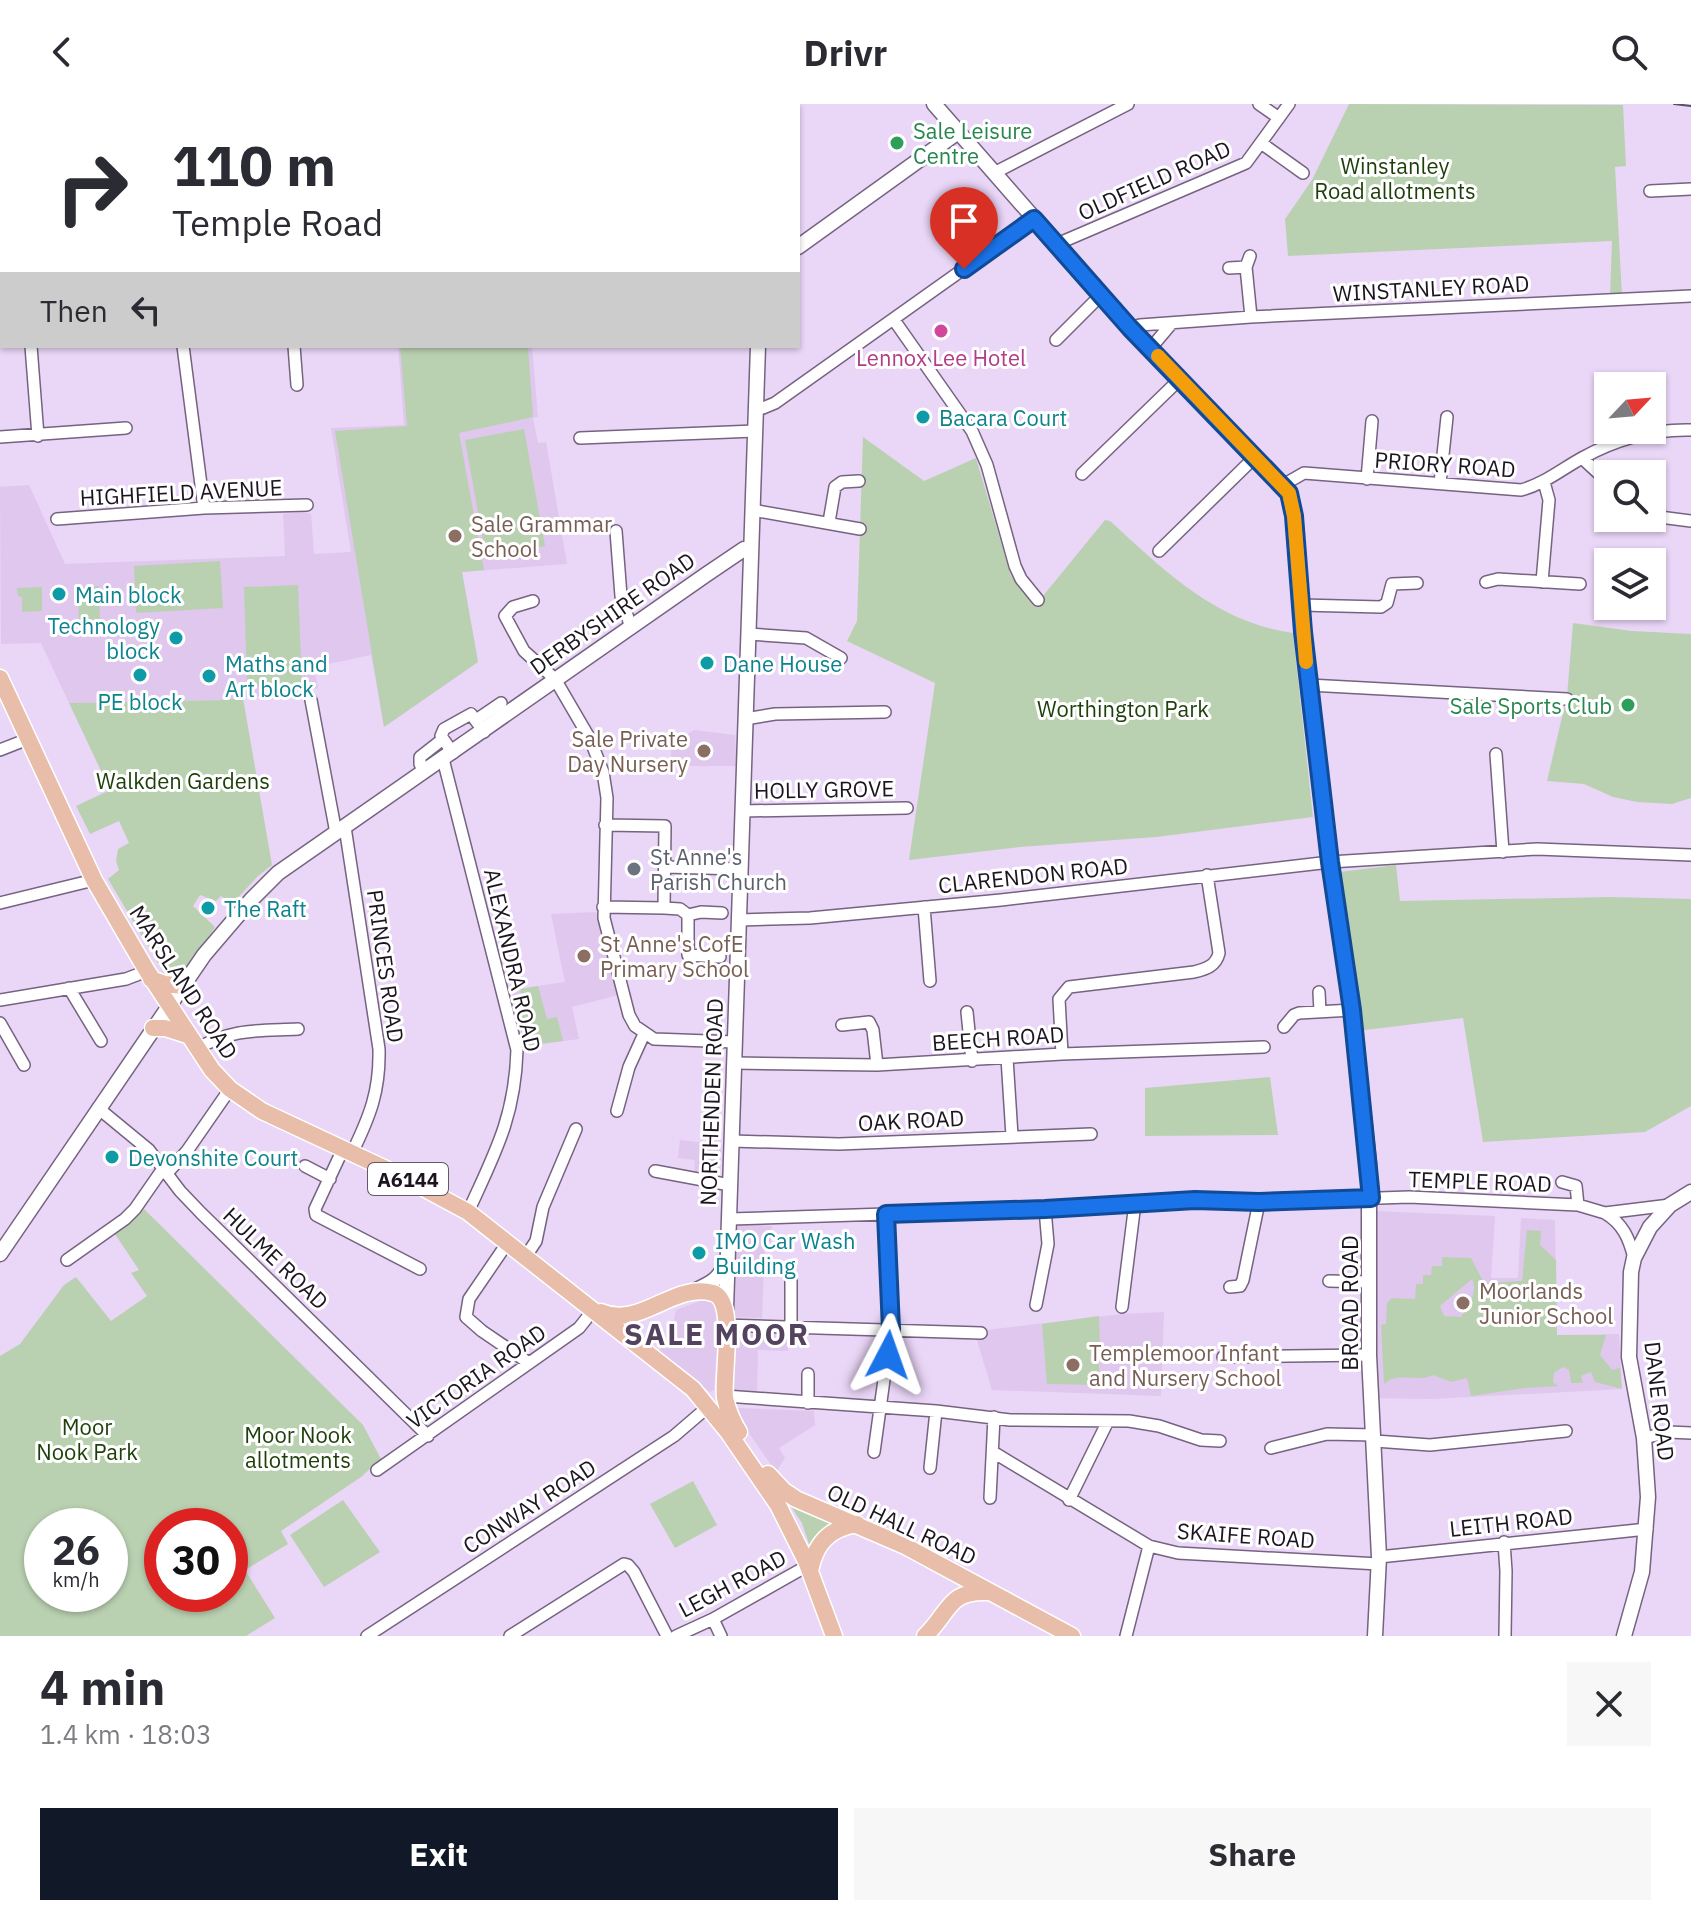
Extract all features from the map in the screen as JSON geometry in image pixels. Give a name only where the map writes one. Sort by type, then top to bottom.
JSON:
[{"type":"main road","name":"MARSLAND ROAD","points":[[0,678],[94,880],[191,1042],[230,1089],[262,1111],[441,1196],[468,1212],[594,1309],[693,1389],[709,1406]]},
{"type":"main road","points":[[149,975],[165,984],[183,986]]},
{"type":"main road","points":[[153,1028],[165,1028],[191,1042]]},
{"type":"main road","points":[[594,1309],[617,1317],[646,1311],[692,1292],[710,1292],[719,1296],[726,1317]]},
{"type":"main road","points":[[646,1311],[639,1322],[638,1337],[648,1353]]},
{"type":"main road","name":"NORTHENDEN ROAD","points":[[726,1317],[725,1396],[730,1416],[773,1481],[796,1499]]},
{"type":"main road","name":"A6144","points":[[709,1406],[772,1495],[809,1568],[834,1636]]},
{"type":"main road","name":"OLD HALL ROAD","points":[[796,1499],[857,1524],[938,1564],[1072,1636]]},
{"type":"main road","points":[[809,1568],[814,1552],[829,1535],[845,1526],[857,1524]]},
{"type":"main road","points":[[925,1636],[953,1602],[953,1590],[938,1564]]},
{"type":"main road","name":"OLD HALL ROAD","points":[[953,1602],[965,1592],[988,1592]]},
{"type":"street","name":"BROAD ROAD","points":[[934,104],[1130,328],[1289,493],[1294,516],[1309,685],[1330,862],[1352,1010],[1371,1198],[1369,1355],[1379,1561],[1375,1636]]},
{"type":"street","points":[[994,173],[1128,104]]},
{"type":"street","points":[[1259,104],[1279,118]]},
{"type":"street","name":"OLDFIELD ROAD","points":[[1057,244],[1236,168],[1252,157],[1289,104]]},
{"type":"street","points":[[800,246],[958,132]]},
{"type":"street","points":[[1261,143],[1303,173]]},
{"type":"street","points":[[1650,191],[1691,189]]},
{"type":"street","points":[[755,407],[763,408],[775,403],[1034,219]]},
{"type":"street","points":[[1229,268],[1248,262],[1251,317]]},
{"type":"street","points":[[1056,340],[1101,295]]},
{"type":"street","name":"WINSTANLEY ROAD","points":[[1130,328],[1251,317],[1691,296]]},
{"type":"street","points":[[894,320],[972,431],[987,465],[1015,566],[1038,600]]},
{"type":"street","points":[[1150,349],[1172,323]]},
{"type":"street","points":[[31,348],[38,436]]},
{"type":"street","points":[[183,348],[204,508]]},
{"type":"street","points":[[294,348],[297,385]]},
{"type":"street","name":"NORTHENDEN ROAD","points":[[726,1317],[758,348]]},
{"type":"street","points":[[1082,474],[1180,379]]},
{"type":"street","points":[[1440,483],[1447,417]]},
{"type":"street","points":[[1367,479],[1372,421]]},
{"type":"street","points":[[0,437],[126,428]]},
{"type":"street","name":"PRIORY ROAD","points":[[1283,485],[1304,473],[1521,490],[1544,482],[1582,458],[1631,437],[1691,430]]},
{"type":"street","points":[[580,438],[755,431]]},
{"type":"street","points":[[1159,551],[1256,456]]},
{"type":"street","points":[[1582,458],[1594,469]]},
{"type":"street","points":[[829,522],[835,487],[842,482],[859,481]]},
{"type":"street","points":[[1542,582],[1549,500],[1544,482]]},
{"type":"street","name":"HIGHFIELD AVENUE","points":[[57,519],[204,508],[307,505]]},
{"type":"street","points":[[752,510],[860,529]]},
{"type":"street","points":[[1666,518],[1691,521]]},
{"type":"street","points":[[616,531],[621,596],[631,628]]},
{"type":"street","name":"DERBYSHIRE ROAD","points":[[0,1253],[204,955],[278,873],[448,756],[499,710],[555,679],[719,565],[744,549],[751,549]]},
{"type":"street","points":[[1486,582],[1498,579],[1580,584]]},
{"type":"street","points":[[1301,605],[1376,608],[1387,603],[1392,584],[1417,583]]},
{"type":"street","points":[[533,601],[513,607],[505,616],[524,651],[555,679],[597,755],[605,784],[603,907],[629,1015],[644,1034],[666,1041],[735,1042]]},
{"type":"street","points":[[748,634],[806,638],[841,658]]},
{"type":"street","points":[[1309,685],[1567,699]]},
{"type":"street","name":"PRINCES ROAD","points":[[311,700],[375,1008],[380,1073],[373,1109],[315,1209],[319,1218],[420,1269]]},
{"type":"street","points":[[745,719],[775,714],[885,712]]},
{"type":"street","name":"DERBYSHIRE ROAD","points":[[424,771],[420,757],[443,739],[441,732],[471,714],[480,726]]},
{"type":"street","points":[[0,750],[28,739]]},
{"type":"street","points":[[443,739],[448,756]]},
{"type":"street","points":[[1496,754],[1503,852]]},
{"type":"street","name":"ALEXANDRA ROAD","points":[[448,756],[517,1050],[516,1085],[506,1128],[468,1212]]},
{"type":"street","name":"HOLLY GROVE","points":[[742,811],[907,808]]},
{"type":"street","points":[[605,825],[665,826],[664,908]]},
{"type":"street","name":"CLARENDON ROAD","points":[[739,920],[810,918],[924,907],[1330,862],[1537,849],[1691,855]]},
{"type":"street","points":[[665,867],[740,869]]},
{"type":"street","points":[[1062,1054],[1061,994],[1074,985],[1194,972],[1217,961],[1219,953],[1207,875]]},
{"type":"street","points":[[0,903],[94,880]]},
{"type":"street","points":[[603,907],[680,909],[688,915],[722,913]]},
{"type":"street","points":[[924,907],[930,981]]},
{"type":"street","points":[[688,915],[688,955],[720,957]]},
{"type":"street","points":[[0,1000],[149,975]]},
{"type":"street","points":[[69,988],[101,1041]]},
{"type":"street","points":[[1319,992],[1320,1012]]},
{"type":"street","points":[[1284,1027],[1294,1015],[1352,1010]]},
{"type":"street","points":[[967,1012],[972,1061]]},
{"type":"street","points":[[842,1025],[869,1022],[873,1030],[877,1065]]},
{"type":"street","points":[[0,1023],[24,1065]]},
{"type":"street","points":[[191,1042],[234,1032],[298,1029]]},
{"type":"street","points":[[617,1111],[629,1067],[644,1034]]},
{"type":"street","name":"BEECH ROAD","points":[[735,1063],[877,1065],[1264,1047]]},
{"type":"street","points":[[1007,1058],[1012,1136]]},
{"type":"street","points":[[67,1260],[135,1209],[160,1173],[168,1172],[187,1151],[230,1089]]},
{"type":"street","name":"HULME ROAD","points":[[98,1108],[149,1150],[201,1213],[428,1436]]},
{"type":"street","points":[[526,1256],[536,1241],[549,1188],[576,1129]]},
{"type":"street","name":"OAK ROAD","points":[[732,1141],[839,1144],[1091,1134]]},
{"type":"street","points":[[305,1166],[330,1179]]},
{"type":"street","points":[[655,1171],[730,1185]]},
{"type":"street","points":[[1562,1182],[1576,1186],[1578,1205]]},
{"type":"street","name":"DANE ROAD","points":[[1624,1636],[1642,1572],[1647,1529],[1644,1438],[1629,1357],[1634,1258],[1643,1237],[1670,1205],[1691,1192]]},
{"type":"street","name":"TEMPLE ROAD","points":[[730,1219],[1045,1209],[1195,1200],[1259,1202],[1409,1197],[1578,1205],[1605,1213],[1618,1221],[1629,1240],[1634,1258]]},
{"type":"street","points":[[1230,1287],[1240,1286],[1243,1280],[1259,1202]]},
{"type":"street","points":[[1122,1307],[1135,1203]]},
{"type":"street","name":"TEMPLE ROAD","points":[[1605,1213],[1670,1205]]},
{"type":"street","points":[[1036,1305],[1048,1244],[1045,1209]]},
{"type":"street","points":[[874,1452],[891,1329],[886,1214]]},
{"type":"street","points":[[508,1242],[469,1299],[466,1317],[529,1363]]},
{"type":"street","points":[[692,1292],[717,1279],[727,1259]]},
{"type":"street","points":[[791,1281],[791,1326]]},
{"type":"street","points":[[1329,1281],[1369,1282]]},
{"type":"street","name":"VICTORIA ROAD","points":[[377,1470],[579,1328],[594,1309]]},
{"type":"street","points":[[726,1317],[791,1326],[981,1333]]},
{"type":"street","points":[[1222,1357],[1369,1355]]},
{"type":"street","points":[[803,1403],[808,1374]]},
{"type":"street","points":[[725,1396],[881,1406],[1010,1420],[1108,1421],[1159,1426],[1201,1440],[1220,1442]]},
{"type":"street","name":"CONWAY ROAD","points":[[367,1636],[674,1436],[709,1406]]},
{"type":"street","points":[[930,1468],[936,1411]]},
{"type":"street","points":[[990,1498],[994,1417]]},
{"type":"street","points":[[1069,1500],[1108,1421]]},
{"type":"street","points":[[1271,1448],[1327,1434],[1430,1445],[1566,1431]]},
{"type":"street","points":[[1644,1438],[1669,1432],[1691,1433]]},
{"type":"street","name":"SKAIFE ROAD","points":[[994,1449],[1069,1500],[1149,1546],[1178,1553],[1379,1561]]},
{"type":"street","name":"LEITH ROAD","points":[[1379,1561],[1504,1542],[1647,1529]]},
{"type":"street","points":[[1504,1542],[1505,1636]]},
{"type":"street","points":[[1126,1636],[1149,1546]]},
{"type":"street","points":[[510,1636],[624,1564],[634,1572],[667,1636]]},
{"type":"street","name":"LEGH ROAD","points":[[676,1636],[809,1568]]},
{"type":"street","points":[[713,1619],[721,1636]]},
{"type":"shaded area","name":"Sale Grammar School","points":[[398,348],[532,348],[538,417],[533,418],[538,443],[546,442],[567,564],[462,572],[478,662],[384,727],[371,655],[314,667],[318,688],[305,691],[222,700],[69,703],[41,643],[1,644],[0,487],[29,485],[65,564],[285,556],[283,514],[302,512],[311,514],[314,554],[351,552],[331,428],[404,425]]},
{"type":"shaded area","name":"Sale Private Day Nursery","points":[[694,730],[735,735],[737,766],[671,766],[671,735],[688,734]]},
{"type":"shaded area","name":"St Anne's CofE Primary School","points":[[596,912],[618,995],[572,1007],[579,1039],[525,1046],[511,990],[565,982],[551,914]]},
{"type":"shaded area","points":[[680,1140],[722,1145],[718,1177],[694,1174],[695,1160],[678,1158]]},
{"type":"shaded area","name":"Moorlands Junior School","points":[[1374,1211],[1495,1216],[1491,1278],[1518,1278],[1521,1218],[1555,1220],[1557,1335],[1619,1334],[1622,1389],[1431,1399],[1372,1398]]},
{"type":"shaded area","points":[[737,1224],[772,1226],[771,1242],[765,1242],[762,1318],[733,1317]]},
{"type":"shaded area","points":[[708,1298],[720,1302],[714,1390],[710,1392],[659,1351],[670,1337],[676,1310]]},
{"type":"shaded area","name":"Templemoor Infant and Nursery School","points":[[1164,1312],[1161,1396],[992,1390],[976,1337],[978,1331]]},
{"type":"shaded area","points":[[733,1330],[789,1332],[788,1351],[758,1350],[757,1395],[731,1394]]},
{"type":"shaded area","points":[[737,1408],[814,1411],[815,1425],[779,1448],[785,1458],[776,1472],[735,1413]]},
{"type":"green space","name":"Winstanley Road allotments","points":[[1349,104],[1623,105],[1626,166],[1615,167],[1622,295],[1610,297],[1612,241],[1288,256],[1285,219],[1312,180]]},
{"type":"green space","points":[[400,348],[528,348],[533,417],[459,433],[484,570],[462,572],[478,662],[384,727],[335,431],[407,426]]},
{"type":"green space","points":[[524,429],[545,546],[486,557],[465,440]]},
{"type":"green space","name":"Worthington Park","points":[[863,437],[924,481],[976,458],[1011,576],[1036,607],[1045,600],[1043,596],[1105,520],[1110,521],[1171,575],[1215,606],[1265,627],[1293,633],[1313,817],[1156,837],[1020,847],[909,860],[935,683],[847,641],[857,621]]},
{"type":"green space","points":[[220,561],[223,608],[136,613],[134,566]]},
{"type":"green space","points":[[298,585],[302,684],[247,686],[244,587]]},
{"type":"green space","points":[[99,586],[100,625],[79,626],[78,587]]},
{"type":"green space","points":[[42,587],[42,611],[22,612],[22,597],[18,596],[17,588]]},
{"type":"green space","name":"Sale Sports Club","points":[[1573,623],[1632,631],[1691,634],[1691,798],[1672,804],[1637,802],[1613,797],[1584,784],[1547,781],[1567,696]]},
{"type":"green space","name":"Walkden Gardens","points":[[243,698],[272,865],[232,904],[221,896],[216,901],[200,895],[193,906],[215,927],[181,979],[165,975],[108,879],[119,870],[116,861],[118,849],[129,843],[119,821],[90,834],[76,806],[110,790],[69,703]]},
{"type":"green space","points":[[1396,865],[1400,901],[1610,897],[1691,899],[1691,1106],[1645,1132],[1483,1142],[1463,1018],[1357,1031],[1340,872]]},
{"type":"green space","points":[[538,986],[547,1019],[557,1017],[563,1041],[525,1046],[513,998],[522,996],[520,989]]},
{"type":"green space","points":[[1270,1077],[1278,1135],[1145,1136],[1145,1088]]},
{"type":"green space","name":"Moor Nook Park","points":[[144,1209],[363,1425],[381,1459],[361,1477],[281,1531],[288,1544],[248,1568],[248,1508],[144,1508],[144,1612],[248,1612],[248,1575],[275,1618],[246,1636],[0,1636],[0,1356],[20,1344],[64,1285],[76,1277],[111,1321],[147,1296],[131,1273],[139,1270],[115,1234]]},
{"type":"green space","points":[[1527,1230],[1541,1231],[1540,1245],[1556,1260],[1557,1335],[1606,1335],[1600,1355],[1612,1370],[1620,1368],[1622,1389],[1595,1382],[1591,1372],[1581,1376],[1583,1383],[1571,1383],[1569,1370],[1563,1367],[1554,1373],[1553,1382],[1558,1386],[1471,1396],[1467,1378],[1451,1382],[1433,1375],[1395,1378],[1384,1384],[1381,1325],[1386,1324],[1387,1303],[1392,1298],[1415,1299],[1416,1284],[1423,1284],[1423,1275],[1431,1275],[1432,1266],[1442,1266],[1442,1257],[1471,1258],[1484,1283],[1522,1281]],"holes":[[[1472,1279],[1472,1299],[1461,1317],[1444,1316],[1440,1306]]]},
{"type":"green space","points":[[1099,1316],[1100,1353],[1091,1352],[1090,1361],[1099,1362],[1099,1385],[1047,1384],[1042,1324]]},
{"type":"green space","points":[[693,1481],[717,1525],[675,1548],[650,1504]]},
{"type":"green space","name":"Moor Nook allotments","points":[[343,1500],[380,1552],[324,1587],[290,1535]]},
{"type":"green space","points":[[794,1504],[808,1514],[834,1523],[810,1547],[802,1523],[790,1505]]},
{"type":"tram line","points":[[1674,104],[1691,106]]},
{"type":"slow traffic","points":[[1158,356],[1289,493],[1294,516],[1306,662]]},
{"type":"place","name":"Sale Leisure Centre","points":[[897,143]]},
{"type":"place","name":"Lennox Lee Hotel","points":[[941,331]]},
{"type":"place","name":"Bacara Court","points":[[923,417]]},
{"type":"place","name":"Sale Grammar School","points":[[455,536]]},
{"type":"place","name":"Main block","points":[[59,594]]},
{"type":"place","name":"Technology block","points":[[176,638]]},
{"type":"place","name":"Dane House","points":[[707,663]]},
{"type":"place","name":"PE block","points":[[140,675]]},
{"type":"place","name":"Maths and Art block","points":[[209,676]]},
{"type":"place","name":"Sale Sports Club","points":[[1628,705]]},
{"type":"place","name":"Sale Private Day Nursery","points":[[704,751]]},
{"type":"place","name":"St Anne's Parish Church","points":[[634,869]]},
{"type":"place","name":"The Raft","points":[[208,908]]},
{"type":"place","name":"St Anne's CofE Primary School","points":[[584,956]]},
{"type":"place","name":"Devonshite Court","points":[[112,1157]]},
{"type":"place","name":"IMO Car Wash Building","points":[[699,1253]]},
{"type":"place","name":"Moorlands Junior School","points":[[1463,1303]]},
{"type":"place","name":"Templemoor Infant and Nursery School","points":[[1073,1365]]},
{"type":"district","name":"SALE MOOR","points":[[717,1333]]},
{"type":"route","points":[[888,1355],[891,1329],[886,1214],[1195,1200],[1259,1202],[1371,1198],[1352,1010],[1330,862],[1303,632],[1294,516],[1289,493],[1130,328],[1034,219],[964,269]]}]
